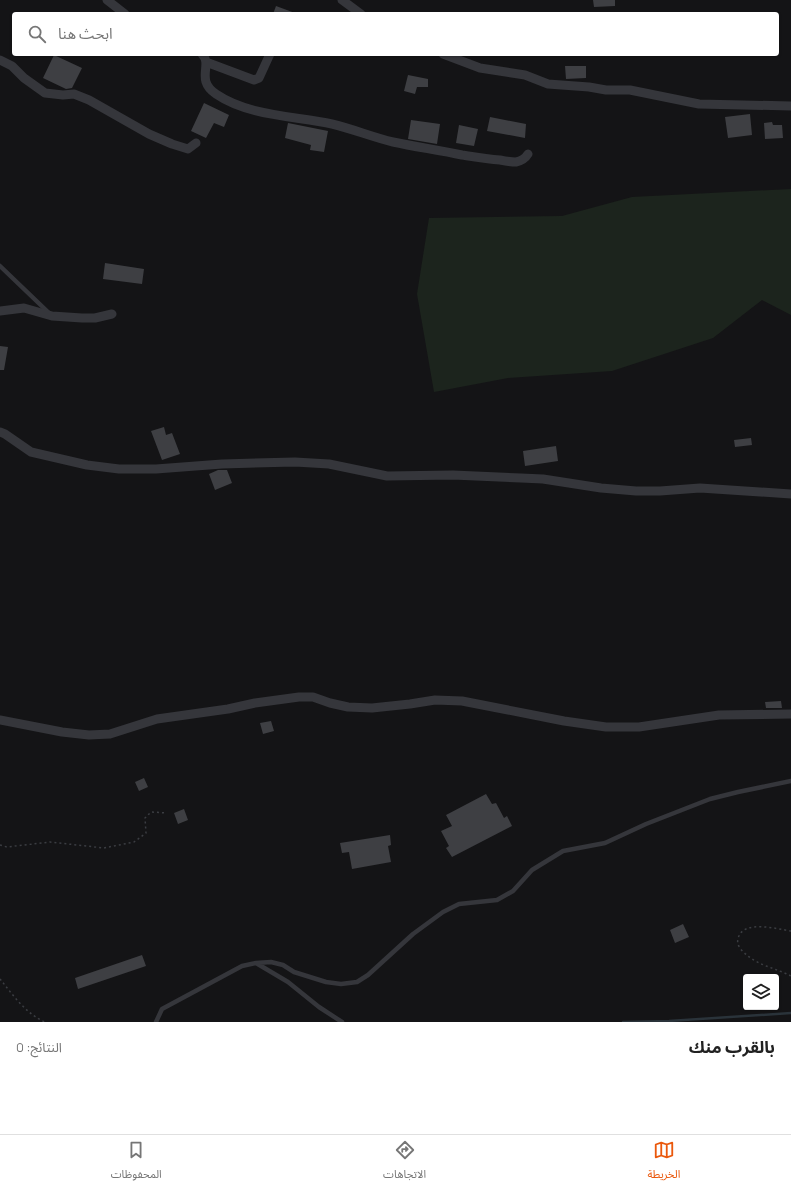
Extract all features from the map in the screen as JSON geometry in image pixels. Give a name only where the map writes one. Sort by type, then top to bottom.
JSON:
[{"type":"street","points":[[107,0],[122,12]]},
{"type":"street","points":[[342,0],[359,12]]},
{"type":"street","points":[[269,56],[259,78],[254,80],[204,58],[205,81],[215,94],[238,105],[274,116],[298,118],[333,124],[392,142],[480,158],[516,162],[524,159],[528,154]]},
{"type":"street","points":[[447,56],[480,68],[525,75],[548,84],[606,90],[630,90],[699,104],[791,106]]},
{"type":"street","points":[[0,60],[12,66],[24,78],[45,93],[63,95],[74,94],[89,100],[148,134],[172,144],[188,149],[196,142]]},
{"type":"street","points":[[0,311],[24,308],[52,316],[95,318],[112,314]]},
{"type":"street","points":[[0,432],[31,452],[87,465],[119,470],[222,464],[295,462],[329,464],[387,476],[453,475],[521,478],[543,479],[601,488],[636,491],[700,488],[791,494]]},
{"type":"street","points":[[0,720],[62,732],[89,735],[110,734],[157,719],[299,696],[313,697],[348,707],[372,708],[435,700],[462,701],[564,721],[606,727],[639,727],[719,715],[791,714]]},
{"type":"lane","points":[[0,266],[52,316]]},
{"type":"lane","points":[[156,1022],[162,1009],[242,966],[256,963],[270,962],[283,965],[294,972],[326,982],[342,984],[357,982],[368,975],[413,934],[443,912],[459,904],[498,900],[513,891],[532,870],[563,850],[606,843],[646,824],[710,799],[791,781]]},
{"type":"lane","points":[[256,963],[288,982],[319,1007],[342,1022]]},
{"type":"path","points":[[0,845],[7,847],[50,842],[104,848],[134,842],[146,833],[145,818],[151,812],[167,813]]},
{"type":"path","points":[[791,931],[756,926],[743,930],[737,941],[740,948],[750,958],[791,976]]},
{"type":"path","points":[[0,979],[21,1004],[38,1019],[45,1022]]},
{"type":"shaded area","points":[[791,189],[791,315],[762,300],[713,338],[612,371],[508,378],[434,392],[417,294],[429,218],[562,216],[632,197]]},
{"type":"building","points":[[593,0],[615,0],[615,6],[594,7]]},
{"type":"building","points":[[276,6],[292,12],[274,12]]},
{"type":"building","points":[[54,56],[82,68],[72,88],[66,89],[43,78]]},
{"type":"building","points":[[565,66],[586,66],[586,78],[566,79]]},
{"type":"building","points":[[408,75],[428,79],[428,87],[417,87],[415,94],[404,91]]},
{"type":"building","points":[[204,103],[229,115],[224,127],[214,123],[206,138],[191,131]]},
{"type":"building","points":[[750,114],[752,135],[728,138],[725,117]]},
{"type":"building","points":[[490,117],[526,124],[525,138],[487,131]]},
{"type":"building","points":[[411,120],[440,124],[437,144],[408,139]]},
{"type":"building","points":[[772,122],[773,125],[782,125],[783,138],[765,139],[764,123]]},
{"type":"building","points":[[288,123],[328,131],[324,152],[310,150],[311,145],[285,138]]},
{"type":"building","points":[[459,125],[478,129],[474,146],[456,143]]},
{"type":"building","points":[[105,263],[144,269],[142,284],[103,279]]},
{"type":"building","points":[[0,346],[8,347],[4,370],[0,370]]},
{"type":"building","points":[[164,427],[166,435],[172,433],[180,454],[162,460],[151,431]]},
{"type":"building","points":[[751,438],[752,445],[735,447],[734,440]]},
{"type":"building","points":[[556,446],[558,461],[525,466],[523,451]]},
{"type":"building","points":[[218,470],[227,470],[232,483],[215,490],[209,474]]},
{"type":"building","points":[[781,701],[782,708],[766,708],[765,702]]},
{"type":"building","points":[[271,721],[274,731],[263,734],[260,723]]},
{"type":"building","points":[[144,778],[148,787],[139,791],[135,782]]},
{"type":"building","points":[[486,794],[492,804],[496,803],[504,818],[507,816],[512,826],[452,857],[446,848],[449,846],[441,831],[452,826],[446,815]]},
{"type":"building","points":[[184,809],[188,820],[178,824],[174,813]]},
{"type":"building","points":[[390,835],[391,845],[388,846],[391,862],[352,869],[349,852],[342,853],[340,843]]},
{"type":"building","points":[[683,924],[689,937],[675,943],[670,930]]},
{"type":"building","points":[[142,955],[146,966],[78,989],[75,978]]},
{"type":"waterway","points":[[623,1022],[669,1021],[791,1013]]}]
